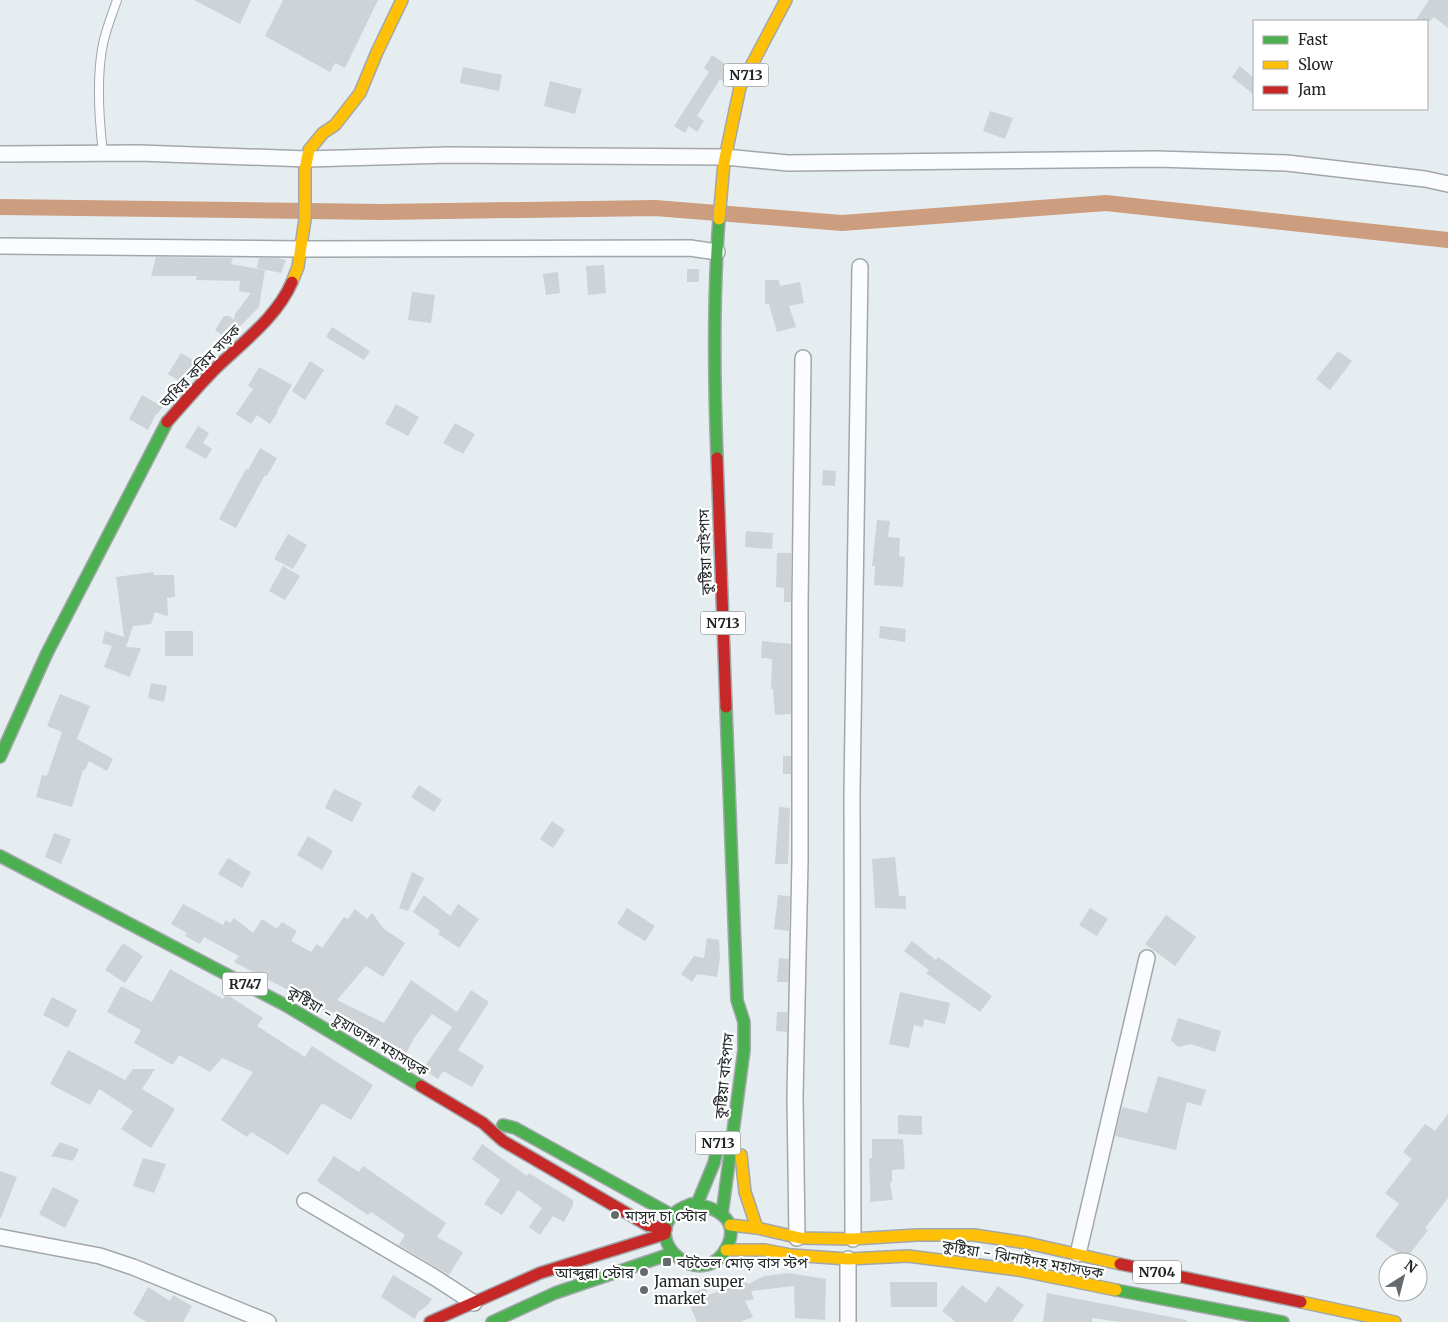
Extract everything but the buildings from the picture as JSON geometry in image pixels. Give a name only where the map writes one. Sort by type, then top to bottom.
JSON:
[{"type":"main road","name":"অধির করিম সড়ক","points":[[0,757],[47,653],[165,425],[214,370],[263,323],[285,298],[298,267],[301,249],[305,219],[306,164],[309,150],[316,140],[334,125],[360,93],[402,0]]},
{"type":"main road","name":"কুষ্টিয়া বাইপাস","points":[[722,1214],[736,1098],[744,1050],[744,1022],[737,1000],[714,389],[717,249],[725,160],[740,87],[786,0]]},
{"type":"main road","name":"কুষ্টিয়া - চুয়াডাঙ্গা মহাসড়ক","points":[[0,856],[285,1005],[483,1123],[503,1141],[647,1226],[665,1231]]},
{"type":"main road","name":"কুষ্টিয়া বাইপাস","points":[[730,1021],[737,1000]]},
{"type":"main road","points":[[736,1098],[741,1177],[750,1215],[757,1228]]},
{"type":"main road","points":[[483,1123],[505,1125],[514,1128],[675,1212]]},
{"type":"main road","name":"কুষ্টিয়া বাইপাস","points":[[697,1204],[714,1162],[719,1134]]},
{"type":"main road","points":[[675,1212],[691,1204],[705,1204],[722,1214],[730,1225],[726,1250],[722,1256],[715,1262],[696,1266],[682,1262],[673,1253],[666,1241],[665,1231],[684,1192]]},
{"type":"main road","name":"কুষ্টিয়া - ঝিনাইদহ মহাসড়ক","points":[[730,1225],[757,1228],[798,1238],[853,1239],[917,1235],[974,1236],[995,1253],[1283,1322]]},
{"type":"main road","points":[[430,1322],[540,1273],[665,1231]]},
{"type":"main road","name":"কুষ্টিয়া - ঝিনাইদহ মহাসড়ক","points":[[726,1250],[765,1250],[791,1255],[842,1258],[995,1253],[1027,1243],[1340,1317],[1395,1322]]},
{"type":"main road","points":[[492,1322],[555,1293],[673,1253]]},
{"type":"street","points":[[0,154],[103,153],[306,164],[448,155],[725,160],[788,163],[1156,160],[1288,163],[1425,179],[1448,184]]},
{"type":"street","points":[[0,246],[301,249],[717,249]]},
{"type":"street","points":[[853,1239],[852,794],[860,267]]},
{"type":"street","points":[[798,1238],[795,1096],[800,862],[800,606],[803,358]]},
{"type":"street","points":[[1078,1254],[1147,958]]},
{"type":"street","points":[[305,1201],[434,1277],[474,1303]]},
{"type":"street","points":[[0,1237],[100,1256],[268,1322]]},
{"type":"street","points":[[842,1258],[848,1322]]},
{"type":"lane","points":[[103,153],[100,132],[99,63],[103,42],[117,0]]},
{"type":"waterway","points":[[0,207],[381,212],[655,208],[842,223],[1106,203],[1448,240]]},
{"type":"traffic: fast","points":[[717,458],[715,338],[719,219]]},
{"type":"traffic: fast","points":[[0,757],[47,653],[167,422]]},
{"type":"traffic: fast","points":[[722,1214],[744,1050],[744,1022],[737,1000],[726,707]]},
{"type":"traffic: fast","points":[[0,856],[285,1005],[421,1086]]},
{"type":"traffic: fast","points":[[503,1125],[515,1128],[672,1215]]},
{"type":"traffic: fast","points":[[697,1204],[714,1163],[718,1145]]},
{"type":"traffic: fast","points":[[691,1204],[717,1211],[728,1222],[731,1229],[727,1247],[716,1260],[704,1265],[691,1264],[679,1258],[670,1248],[665,1236],[667,1223],[677,1211],[691,1204]]},
{"type":"traffic: fast","points":[[492,1322],[555,1293],[673,1253]]},
{"type":"traffic: fast","points":[[1116,1290],[1283,1322]]},
{"type":"traffic: slow","points":[[292,282],[298,267],[305,219],[305,169],[309,150],[323,133],[335,125],[360,93],[402,0]]},
{"type":"traffic: slow","points":[[719,219],[724,163],[740,87],[786,0]]},
{"type":"traffic: slow","points":[[741,1155],[745,1192],[757,1228]]},
{"type":"traffic: slow","points":[[730,1225],[757,1228],[800,1238],[853,1239],[917,1235],[974,1235],[1027,1243],[1120,1264]]},
{"type":"traffic: slow","points":[[726,1250],[765,1250],[791,1255],[848,1259],[908,1256],[1018,1270],[1116,1290]]},
{"type":"traffic: slow","points":[[1301,1302],[1395,1322]]},
{"type":"traffic: jam","points":[[167,422],[210,374],[248,339],[278,307],[292,282]]},
{"type":"traffic: jam","points":[[717,458],[726,707]]},
{"type":"traffic: jam","points":[[421,1086],[483,1123],[503,1141],[647,1225],[666,1229]]},
{"type":"traffic: jam","points":[[430,1322],[540,1273],[665,1234]]},
{"type":"traffic: jam","points":[[1120,1264],[1301,1302]]},
{"type":"place","name":"মাসুদ চা স্টোর","points":[[615,1215]]},
{"type":"place","name":"বটতৈল মোড় বাস স্টপ","points":[[667,1262]]},
{"type":"place","name":"আব্দুল্লা স্টোর","points":[[644,1272]]},
{"type":"place","name":"Jaman super market","points":[[644,1290]]}]
